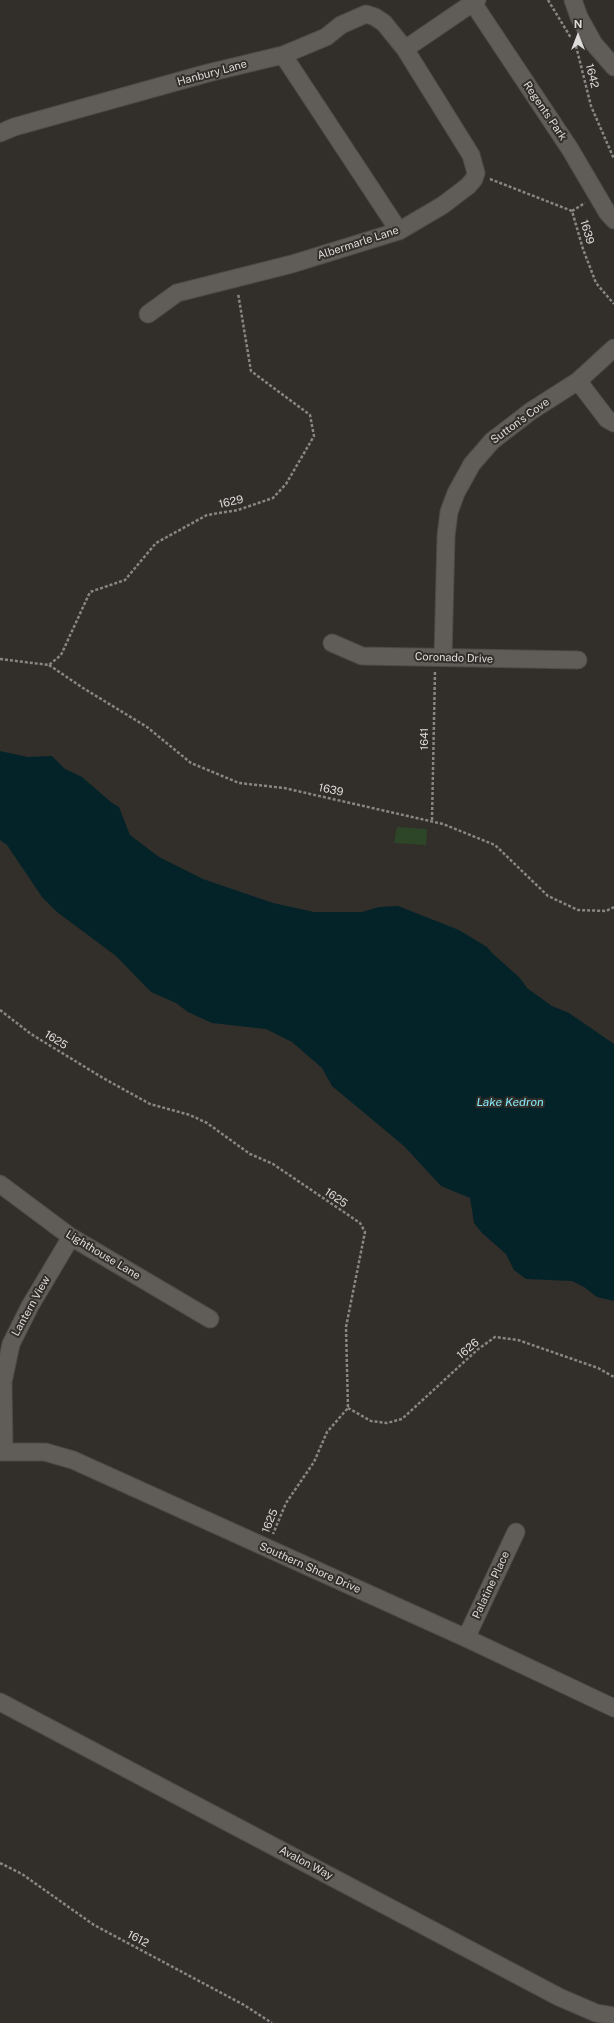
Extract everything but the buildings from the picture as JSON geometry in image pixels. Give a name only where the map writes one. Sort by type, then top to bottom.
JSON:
[{"type":"street","points":[[573,0],[579,17],[594,44],[614,67]]},
{"type":"street","points":[[465,4],[405,50],[471,154],[476,173]]},
{"type":"street","name":"Regents Park","points":[[465,4],[570,149],[607,212],[614,220]]},
{"type":"street","name":"Hanbury Lane","points":[[0,133],[14,127],[208,73],[283,55],[326,37],[342,25],[366,14],[375,17],[384,23],[405,50]]},
{"type":"street","points":[[283,55],[399,231]]},
{"type":"street","name":"Albermarle Lane","points":[[148,314],[177,293],[342,249],[399,231],[468,186],[476,173]]},
{"type":"street","name":"Sutton's Cove","points":[[439,657],[446,536],[449,512],[456,493],[472,464],[492,441],[531,411],[578,381],[614,348]]},
{"type":"street","points":[[578,381],[607,419],[614,423]]},
{"type":"street","name":"Coronado Drive","points":[[332,643],[362,656],[578,660]]},
{"type":"street","name":"Lighthouse Lane","points":[[0,1184],[71,1237],[210,1319]]},
{"type":"street","name":"Lantern View","points":[[2,1451],[3,1382],[11,1344],[30,1306],[71,1237]]},
{"type":"street","name":"Southern Shore Drive","points":[[2,1451],[45,1452],[73,1460],[466,1638],[614,1708]]},
{"type":"street","name":"Palatine Place","points":[[466,1638],[516,1532]]},
{"type":"street","name":"Avalon Way","points":[[0,1702],[559,1997],[596,2013],[614,2016]]},
{"type":"path","name":"1642","points":[[548,0],[576,46],[591,106],[614,159]]},
{"type":"path","name":"1639","points":[[476,173],[572,211],[583,249],[596,284],[614,304]]},
{"type":"path","name":"1629","points":[[49,665],[61,655],[90,592],[125,580],[156,543],[207,515],[238,510],[273,498],[286,484],[314,436],[310,415],[251,371],[247,339],[234,279]]},
{"type":"path","name":"1641","points":[[432,820],[439,657]]},
{"type":"path","points":[[0,659],[49,665]]},
{"type":"path","name":"1639","points":[[49,665],[147,727],[191,764],[238,783],[284,788],[432,820],[495,845],[548,896],[578,910],[606,911],[614,907]]},
{"type":"path","name":"1625","points":[[0,1010],[31,1034],[103,1078],[150,1104],[190,1115],[207,1123],[250,1154],[273,1164],[360,1223],[365,1232],[364,1245],[356,1275],[346,1327],[348,1408],[327,1432],[314,1462],[286,1503],[267,1549]]},
{"type":"path","name":"1626","points":[[348,1408],[371,1422],[387,1423],[402,1419],[454,1371],[495,1338],[518,1340],[598,1368],[614,1377]]},
{"type":"path","name":"1612","points":[[0,1863],[22,1874],[94,1925],[244,2005],[272,2023]]},
{"type":"green space","points":[[397,827],[427,829],[426,845],[394,843]]},
{"type":"water","name":"Lake Kedron","points":[[0,751],[28,757],[52,756],[65,769],[82,777],[112,803],[119,807],[130,835],[159,857],[203,879],[273,903],[314,912],[362,912],[379,907],[398,906],[459,930],[487,947],[520,978],[527,988],[552,1006],[569,1013],[614,1044],[614,1301],[597,1297],[584,1287],[572,1281],[526,1279],[514,1270],[506,1254],[482,1233],[474,1223],[470,1198],[441,1186],[404,1146],[332,1086],[322,1068],[292,1042],[266,1029],[212,1023],[188,1012],[176,1003],[151,992],[116,956],[57,912],[42,897],[7,845],[0,840]]}]
